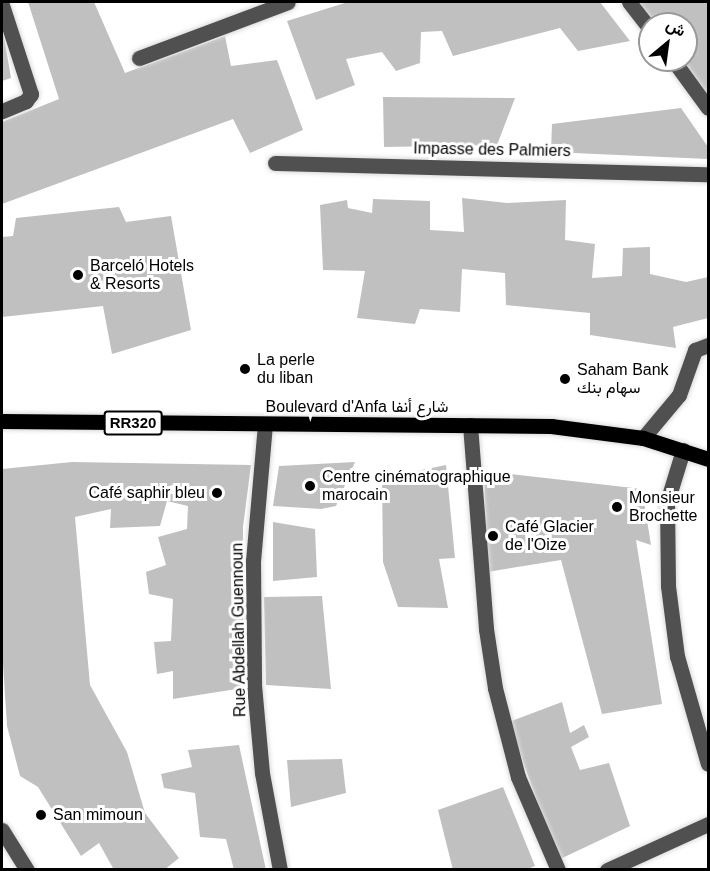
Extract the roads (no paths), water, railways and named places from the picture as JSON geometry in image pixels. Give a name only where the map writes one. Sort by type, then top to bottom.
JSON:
[{"type":"main road","name":"Boulevard d'Anfa شارع أنفا","points":[[2,421],[584,428],[643,438],[708,459]]},
{"type":"street","points":[[138,57],[288,2]]},
{"type":"street","points":[[2,5],[32,94],[26,101],[2,111]]},
{"type":"street","points":[[682,72],[708,108]]},
{"type":"street","name":"Impasse des Palmiers","points":[[275,163],[708,174]]},
{"type":"street","points":[[643,438],[679,395],[695,350],[708,345]]},
{"type":"street","name":"Rue Abdellah Guennoun","points":[[266,424],[253,561],[254,686],[262,773],[280,870]]},
{"type":"street","points":[[470,425],[486,629],[495,688],[518,777],[558,870]]},
{"type":"street","points":[[683,450],[667,502],[668,586],[677,656],[708,764]]},
{"type":"street","points":[[607,870],[708,824]]},
{"type":"street","points":[[2,830],[27,870]]},
{"type":"place","name":"Barceló Hotels & Resorts","points":[[78,275]]},
{"type":"place","name":"La perle du liban","points":[[245,369]]},
{"type":"place","name":"Saham Bank سهام بنك","points":[[565,379]]},
{"type":"place","name":"Centre cinématographique marocain","points":[[310,486]]},
{"type":"place","name":"Café saphir bleu","points":[[217,493]]},
{"type":"place","name":"Monsieur Brochette","points":[[617,507]]},
{"type":"place","name":"Café Glacier de l'Oize","points":[[493,536]]},
{"type":"place","name":"San mimoun","points":[[41,815]]}]
